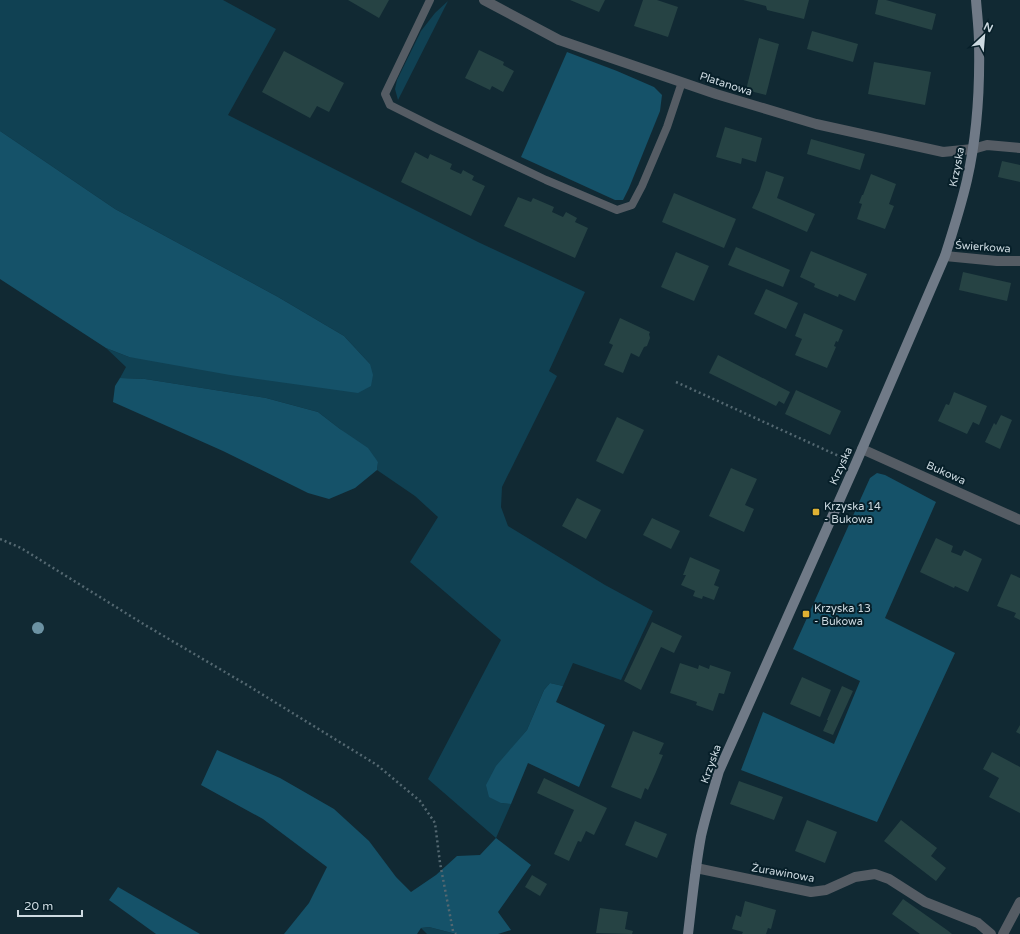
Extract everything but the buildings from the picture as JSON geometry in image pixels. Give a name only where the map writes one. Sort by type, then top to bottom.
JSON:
[{"type":"street","name":"Platanowa","points":[[484,0],[559,40],[716,94],[816,124],[943,152],[973,149],[987,145],[1020,148]]},
{"type":"street","name":"Krzyska","points":[[688,934],[696,868],[703,828],[708,807],[720,771],[856,463],[944,256],[962,200],[973,149],[975,129],[979,69],[976,0]]},
{"type":"street","name":"Świerkowa","points":[[944,256],[997,261],[1020,261]]},
{"type":"street","name":"Bukowa","points":[[862,449],[1020,520]]},
{"type":"street","name":"Żurawinowa","points":[[696,868],[811,892],[826,890],[855,877],[875,874],[890,879],[925,902],[978,923],[991,934]]},
{"type":"street","points":[[1003,934],[1020,902]]},
{"type":"lane","points":[[430,0],[385,94],[390,105],[539,176],[618,210],[632,205],[642,186],[668,127],[682,82]]},
{"type":"path","points":[[676,382],[856,463]]},
{"type":"path","points":[[0,539],[21,548],[145,625],[247,685],[377,765],[420,801],[435,823],[440,863],[453,931],[456,934]]},
{"type":"shaded area","points":[[0,0],[223,0],[276,29],[228,115],[478,242],[585,292],[549,371],[557,376],[502,487],[501,507],[508,526],[605,585],[653,611],[621,680],[573,663],[563,686],[550,683],[544,690],[527,730],[512,748],[501,803],[511,804],[496,838],[428,779],[501,640],[410,562],[438,517],[415,496],[377,470],[378,462],[318,412],[266,398],[145,379],[120,378],[126,367],[106,348],[129,357],[370,364],[344,336],[278,297],[115,209],[0,131]]},
{"type":"shaded area","points":[[448,1],[398,100],[395,89],[397,80],[421,31],[435,13]]},
{"type":"shaded area","points":[[567,52],[654,87],[662,95],[660,111],[623,200],[615,200],[521,157]]},
{"type":"shaded area","points":[[0,131],[115,209],[278,297],[344,336],[370,364],[373,375],[371,386],[358,393],[230,375],[129,357],[106,348],[0,279]]},
{"type":"shaded area","points":[[120,378],[145,379],[266,398],[318,412],[368,448],[378,462],[377,470],[355,488],[329,499],[308,493],[223,451],[113,402],[115,386]]},
{"type":"shaded area","points":[[877,473],[885,475],[936,502],[885,618],[955,653],[877,822],[741,770],[763,712],[834,744],[860,681],[793,649],[870,478]]},
{"type":"shaded area","points":[[550,683],[563,686],[556,702],[605,725],[579,787],[528,763],[511,804],[501,803],[489,797],[486,785],[496,766],[527,730],[544,690]]},
{"type":"shaded area","points":[[217,750],[280,778],[334,809],[369,841],[396,877],[411,892],[436,875],[457,856],[480,855],[496,838],[531,865],[498,912],[511,930],[498,934],[456,934],[429,927],[421,928],[417,934],[284,934],[309,903],[327,867],[263,819],[201,785]]},
{"type":"shaded area","points":[[118,887],[200,934],[156,934],[109,900]]},
{"type":"shaded area","points":[[429,927],[456,934],[427,934],[421,928]]},
{"type":"place","name":"Krzyska 14 - Bukowa","points":[[816,512]]},
{"type":"place","name":"Krzyska 13 - Bukowa","points":[[806,614]]}]
